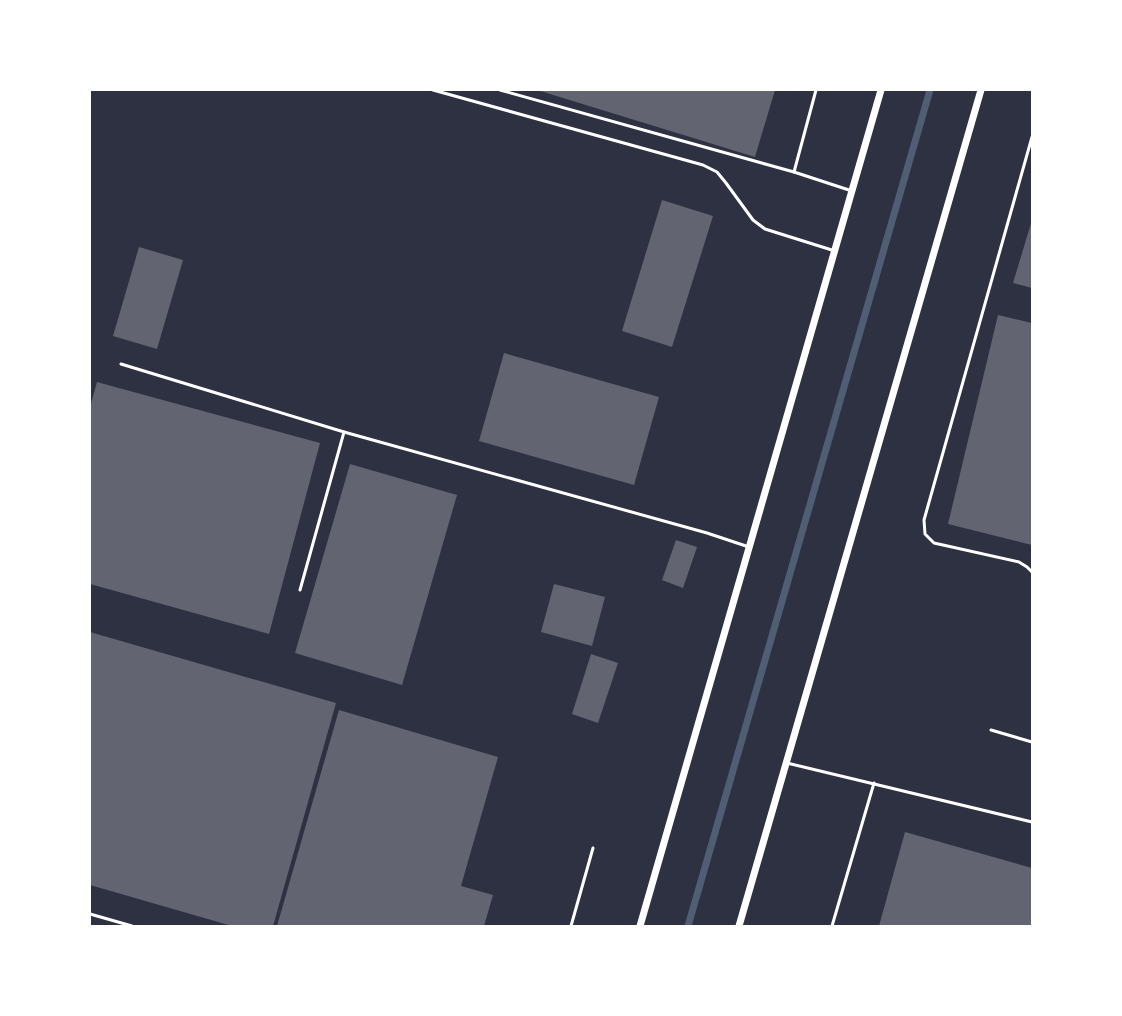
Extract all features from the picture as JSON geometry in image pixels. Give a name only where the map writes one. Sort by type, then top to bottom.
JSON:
[{"type":"street","points":[[640,926],[881,90]]},
{"type":"street","points":[[739,926],[981,90]]},
{"type":"lane","points":[[433,90],[703,165],[717,172],[753,220],[766,229],[835,251]]},
{"type":"lane","points":[[500,90],[794,172],[852,191]]},
{"type":"lane","points":[[794,172],[816,90]]},
{"type":"lane","points":[[1032,137],[924,520],[925,534],[934,543],[1019,562],[1032,572]]},
{"type":"lane","points":[[121,364],[344,432],[707,533],[750,547]]},
{"type":"lane","points":[[300,590],[344,432]]},
{"type":"lane","points":[[991,730],[1032,742]]},
{"type":"lane","points":[[787,763],[1032,822]]},
{"type":"lane","points":[[832,926],[874,783]]},
{"type":"lane","points":[[571,926],[593,848]]},
{"type":"lane","points":[[90,914],[132,926]]},
{"type":"building","points":[[537,90],[775,90],[755,157]]},
{"type":"building","points":[[662,200],[713,216],[672,347],[622,331]]},
{"type":"building","points":[[1032,220],[1032,288],[1013,283]]},
{"type":"building","points":[[139,247],[183,260],[157,349],[113,336]]},
{"type":"building","points":[[998,315],[1032,323],[1032,545],[948,524]]},
{"type":"building","points":[[504,353],[659,397],[634,485],[479,441]]},
{"type":"building","points":[[97,382],[320,443],[269,634],[90,584],[90,407]]},
{"type":"building","points":[[350,464],[457,495],[402,685],[295,653]]},
{"type":"building","points":[[676,540],[697,547],[683,588],[662,580]]},
{"type":"building","points":[[554,584],[605,597],[592,646],[541,632]]},
{"type":"building","points":[[90,632],[336,703],[273,926],[232,926],[90,885]]},
{"type":"building","points":[[591,654],[618,663],[598,723],[572,714]]},
{"type":"building","points":[[339,710],[498,757],[461,886],[493,895],[484,926],[277,926]]},
{"type":"building","points":[[905,832],[1032,868],[1032,926],[879,926]]},
{"type":"waterway","points":[[688,926],[930,90]]}]
